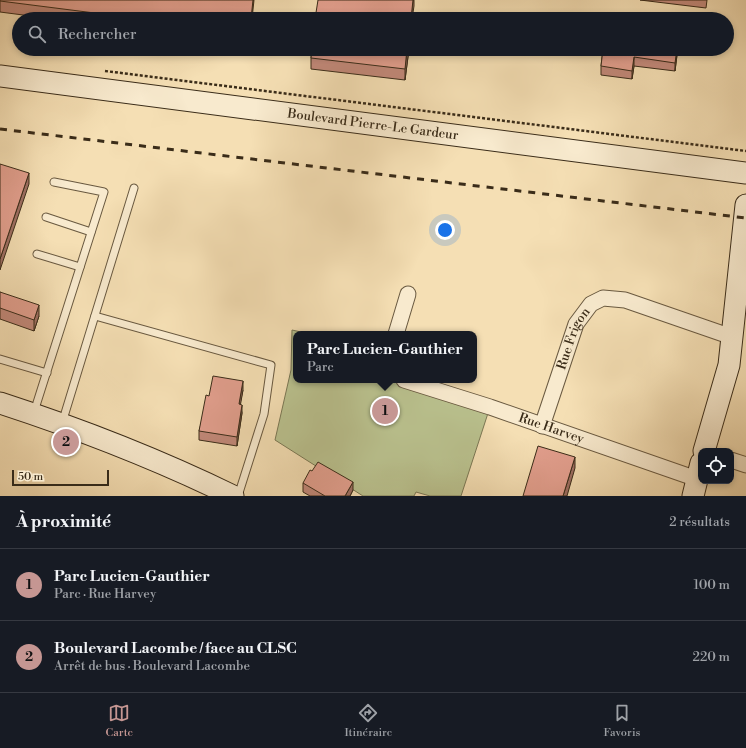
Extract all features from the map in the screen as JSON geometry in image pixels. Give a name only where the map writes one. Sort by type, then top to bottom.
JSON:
[{"type":"street","name":"Boulevard Pierre-Le Gardeur","points":[[0,76],[746,173]]},
{"type":"street","points":[[705,448],[729,365],[732,337],[741,305],[746,205]]},
{"type":"street","points":[[397,331],[408,294]]},
{"type":"street","name":"Rue Frigon","points":[[542,426],[576,324],[591,304],[602,298],[625,300],[732,337]]},
{"type":"street","name":"Rue Harvey","points":[[414,383],[490,407],[697,479]]},
{"type":"street","points":[[0,403],[62,423],[170,466],[232,496]]},
{"type":"street","points":[[734,461],[746,465]]},
{"type":"lane","points":[[34,414],[104,192],[54,182]]},
{"type":"lane","points":[[62,423],[134,188]]},
{"type":"lane","points":[[46,217],[91,232]]},
{"type":"lane","points":[[37,254],[80,266]]},
{"type":"lane","points":[[95,316],[271,365],[264,414],[238,496]]},
{"type":"lane","points":[[0,359],[47,373]]},
{"type":"path","points":[[102,71],[746,151]]},
{"type":"green space","points":[[292,330],[296,331],[293,331],[293,383],[414,383],[490,407],[461,496],[430,496],[416,492],[414,496],[363,496],[275,440],[291,370]]},
{"type":"building","points":[[253,0],[252,12],[87,12],[0,1]]},
{"type":"building","points":[[318,0],[413,0],[412,12],[316,12]]},
{"type":"building","points":[[311,56],[406,56],[405,69],[311,58]]},
{"type":"building","points":[[602,56],[676,56],[675,63],[634,57],[632,71],[601,66]]},
{"type":"building","points":[[0,164],[29,173],[0,259]]},
{"type":"building","points":[[0,292],[39,305],[34,320],[0,308]]},
{"type":"building","points":[[213,376],[243,381],[239,404],[242,405],[237,437],[199,431],[206,395],[209,396]]},
{"type":"building","points":[[538,446],[575,457],[563,496],[523,496]]},
{"type":"building","points":[[318,462],[353,482],[345,496],[325,496],[303,483],[310,470],[312,471]]},
{"type":"railway","points":[[0,129],[746,218]]},
{"type":"place","name":"Parc Lucien-Gauthier","points":[[385,411]]},
{"type":"place","name":"Boulevard Lacombe / face au CLSC","points":[[66,442]]}]
